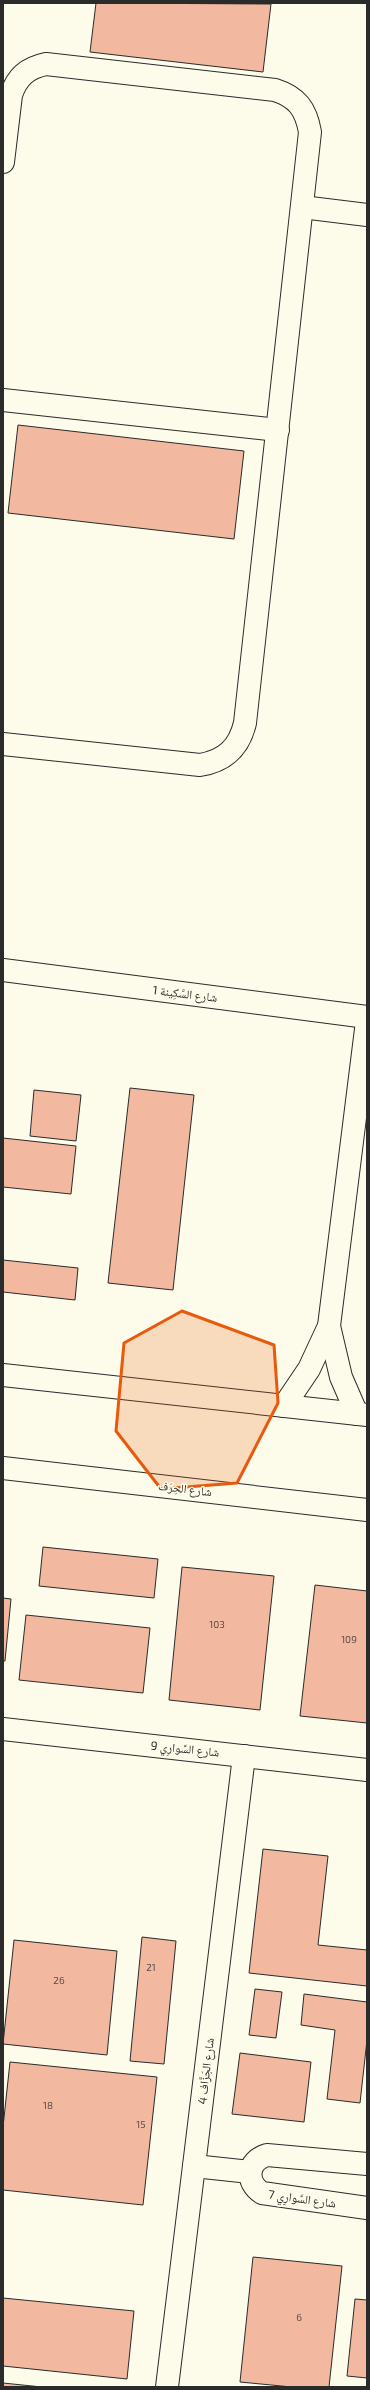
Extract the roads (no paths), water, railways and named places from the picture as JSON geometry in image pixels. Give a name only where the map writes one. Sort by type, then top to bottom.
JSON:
[{"type":"street","points":[[3,162],[10,95],[20,77],[36,66],[56,64],[275,90],[296,100],[304,109],[310,132],[245,723],[238,744],[231,753],[222,759],[200,765],[3,744]]},
{"type":"street","points":[[302,207],[367,215]]},
{"type":"street","points":[[3,400],[278,430]]},
{"type":"street","name":"شارع السَّكِينة 1","points":[[3,970],[367,1017]]},
{"type":"street","points":[[284,1406],[309,1369],[329,1326],[367,1020]]},
{"type":"street","points":[[329,1326],[340,1377],[362,1414]]},
{"type":"street","points":[[3,1375],[362,1414]]},
{"type":"street","name":"شارع الحِرَف","points":[[3,1468],[367,1510]]},
{"type":"street","name":"شارع السَّوارِي 9","points":[[3,1729],[367,1770]]},
{"type":"street","name":"شارع الجَزَّاف 4","points":[[167,2387],[244,1756]]},
{"type":"street","points":[[194,2166],[250,2172],[255,2161],[267,2155],[367,2164]]},
{"type":"street","name":"شارع السَّوارِي 7","points":[[250,2172],[253,2185],[262,2193],[367,2208]]}]
